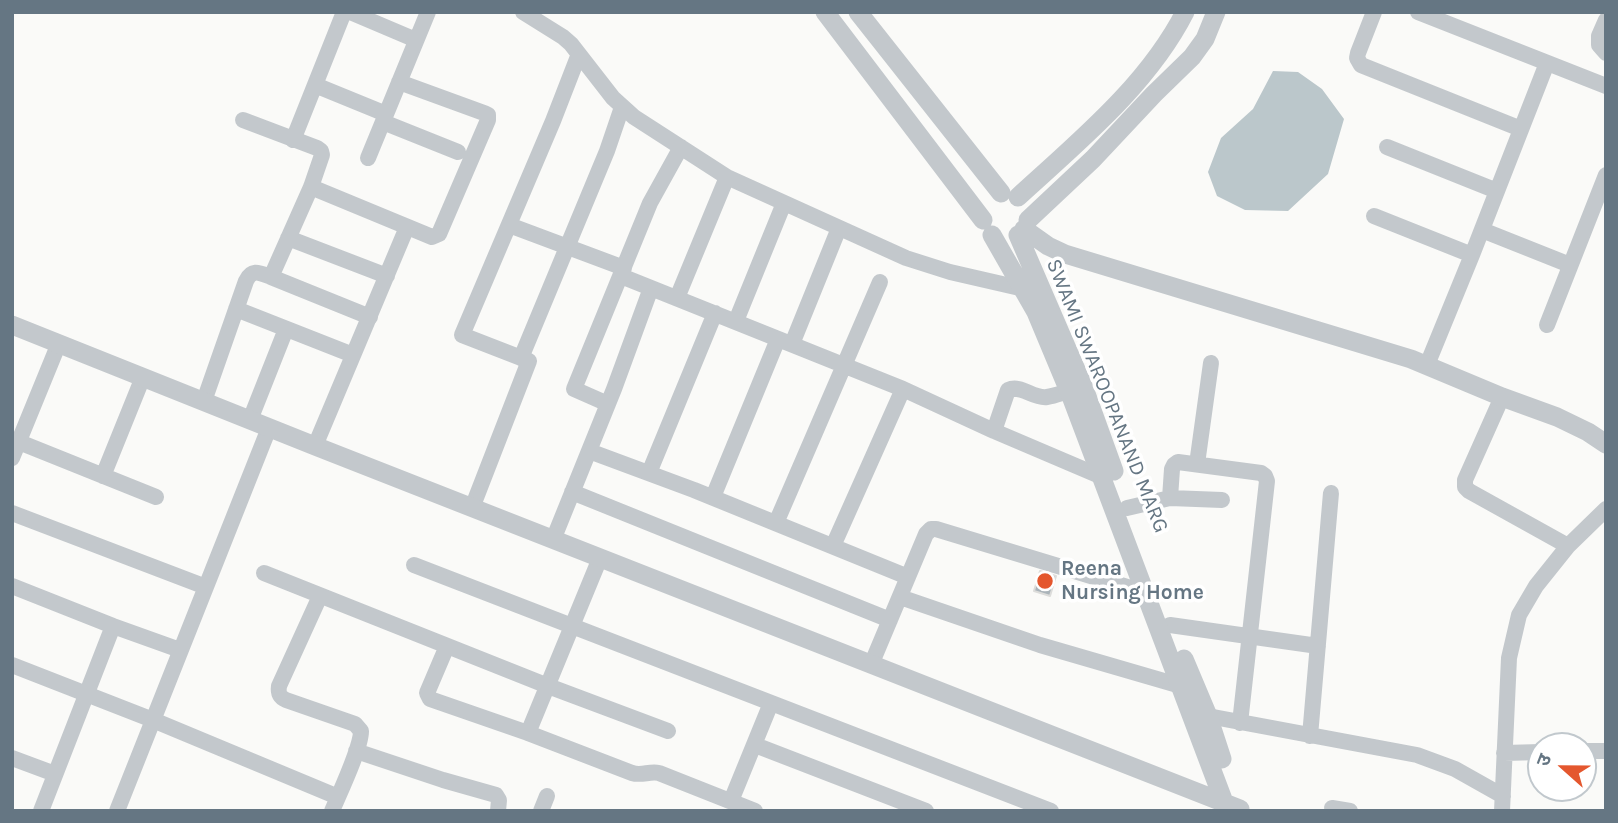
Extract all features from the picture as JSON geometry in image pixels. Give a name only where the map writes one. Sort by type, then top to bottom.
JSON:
[{"type":"street","points":[[293,140],[344,12]]},
{"type":"street","points":[[350,12],[416,40]]},
{"type":"street","points":[[368,158],[428,12]]},
{"type":"street","points":[[523,12],[563,37],[622,107],[634,117],[727,177],[918,262],[1024,289]]},
{"type":"street","name":"SWAMI SWAROOPANAND MARG","points":[[825,12],[988,227],[1036,312],[1069,391],[1181,686],[1233,808]]},
{"type":"street","points":[[859,12],[1010,195],[1025,203],[1028,211],[1023,228]]},
{"type":"street","points":[[1185,12],[1174,34],[1153,64],[1087,135],[1010,195],[993,196],[983,211],[988,227],[1001,238],[1010,238],[1023,228],[1192,57],[1205,39],[1216,12]]},
{"type":"street","points":[[1374,12],[1358,53],[1357,58],[1361,65],[1521,129]]},
{"type":"street","points":[[1428,14],[1606,86]]},
{"type":"street","points":[[1606,20],[1599,45],[1606,53]]},
{"type":"street","points":[[472,508],[529,361],[462,335],[579,54]]},
{"type":"street","points":[[1427,365],[1547,63]]},
{"type":"street","points":[[311,187],[432,237],[439,234],[488,115],[400,82]]},
{"type":"street","points":[[316,85],[458,152]]},
{"type":"street","points":[[521,358],[607,151],[622,107]]},
{"type":"street","points":[[243,120],[321,151],[321,159],[311,187],[271,277]]},
{"type":"street","points":[[608,404],[574,390],[650,203],[681,147]]},
{"type":"street","points":[[1388,147],[1497,191]]},
{"type":"street","points":[[1546,324],[1606,175]]},
{"type":"street","points":[[677,298],[727,177]]},
{"type":"street","points":[[736,321],[784,203]]},
{"type":"street","points":[[1374,215],[1472,255]]},
{"type":"street","points":[[509,225],[568,246],[651,288],[902,389],[1102,477]]},
{"type":"street","points":[[315,446],[407,227]]},
{"type":"street","points":[[713,497],[839,228]]},
{"type":"street","points":[[1023,228],[1065,254],[1427,365],[1573,424],[1606,444]]},
{"type":"street","name":"SWAMI SWAROOPANAND MARG","points":[[1023,228],[1170,625],[1208,716],[1233,808]]},
{"type":"street","points":[[1482,230],[1570,265]]},
{"type":"street","points":[[288,238],[387,276]]},
{"type":"street","points":[[204,401],[236,309],[249,275],[253,272],[370,317]]},
{"type":"street","points":[[776,523],[880,282]]},
{"type":"street","points":[[553,540],[651,288]]},
{"type":"street","points":[[236,309],[354,355]]},
{"type":"street","points":[[649,473],[715,313]]},
{"type":"street","points":[[12,325],[1233,808]]},
{"type":"street","points":[[250,420],[286,329]]},
{"type":"street","points":[[12,458],[59,343]]},
{"type":"street","points":[[1197,464],[1211,363]]},
{"type":"street","points":[[103,476],[143,377]]},
{"type":"street","points":[[994,431],[1011,388],[1046,397],[1069,391]]},
{"type":"street","points":[[833,546],[902,389]]},
{"type":"street","points":[[1502,397],[1465,480],[1465,486],[1469,491],[1568,546]]},
{"type":"street","points":[[117,811],[269,428]]},
{"type":"street","points":[[19,442],[156,497]]},
{"type":"street","points":[[589,451],[713,497],[908,577]]},
{"type":"street","points":[[1170,498],[1174,465],[1178,462],[1261,473],[1267,481],[1240,723]]},
{"type":"street","points":[[572,492],[890,621]]},
{"type":"street","points":[[1310,736],[1331,493]]},
{"type":"street","points":[[1127,508],[1170,498],[1222,500]]},
{"type":"street","points":[[1503,804],[1509,658],[1519,615],[1536,586],[1568,546],[1606,509]]},
{"type":"street","points":[[12,513],[206,587]]},
{"type":"street","points":[[871,665],[926,534],[931,529],[1147,593]]},
{"type":"street","points":[[528,733],[600,558]]},
{"type":"street","points":[[414,565],[1051,811]]},
{"type":"street","points":[[264,573],[668,731]]},
{"type":"street","points":[[12,586],[180,650]]},
{"type":"street","points":[[12,666],[153,720],[335,804],[361,731],[355,724],[286,700],[279,692],[279,686],[320,596]]},
{"type":"street","points":[[900,597],[1040,645],[1181,686]]},
{"type":"street","points":[[1170,625],[1318,646]]},
{"type":"street","points":[[41,811],[113,626]]},
{"type":"street","points":[[446,646],[429,686],[427,693],[430,699],[528,733],[632,774],[659,773],[755,811]]},
{"type":"street","points":[[731,801],[771,703]]},
{"type":"street","points":[[1208,716],[1431,759],[1455,769],[1503,804]]},
{"type":"street","points":[[755,745],[926,811]]},
{"type":"street","points":[[356,751],[493,794],[498,797],[498,811]]},
{"type":"street","points":[[1504,753],[1527,752]]},
{"type":"street","points":[[12,758],[55,774]]},
{"type":"street","points":[[1332,808],[1350,811]]},
{"type":"shaded area","points":[[1273,71],[1298,72],[1322,89],[1344,119],[1328,174],[1288,211],[1245,210],[1217,196],[1208,172],[1221,138],[1253,109]]},
{"type":"building","points":[[1040,571],[1056,576],[1050,596],[1034,591]]},
{"type":"place","name":"Reena Nursing Home","points":[[1045,581]]}]
